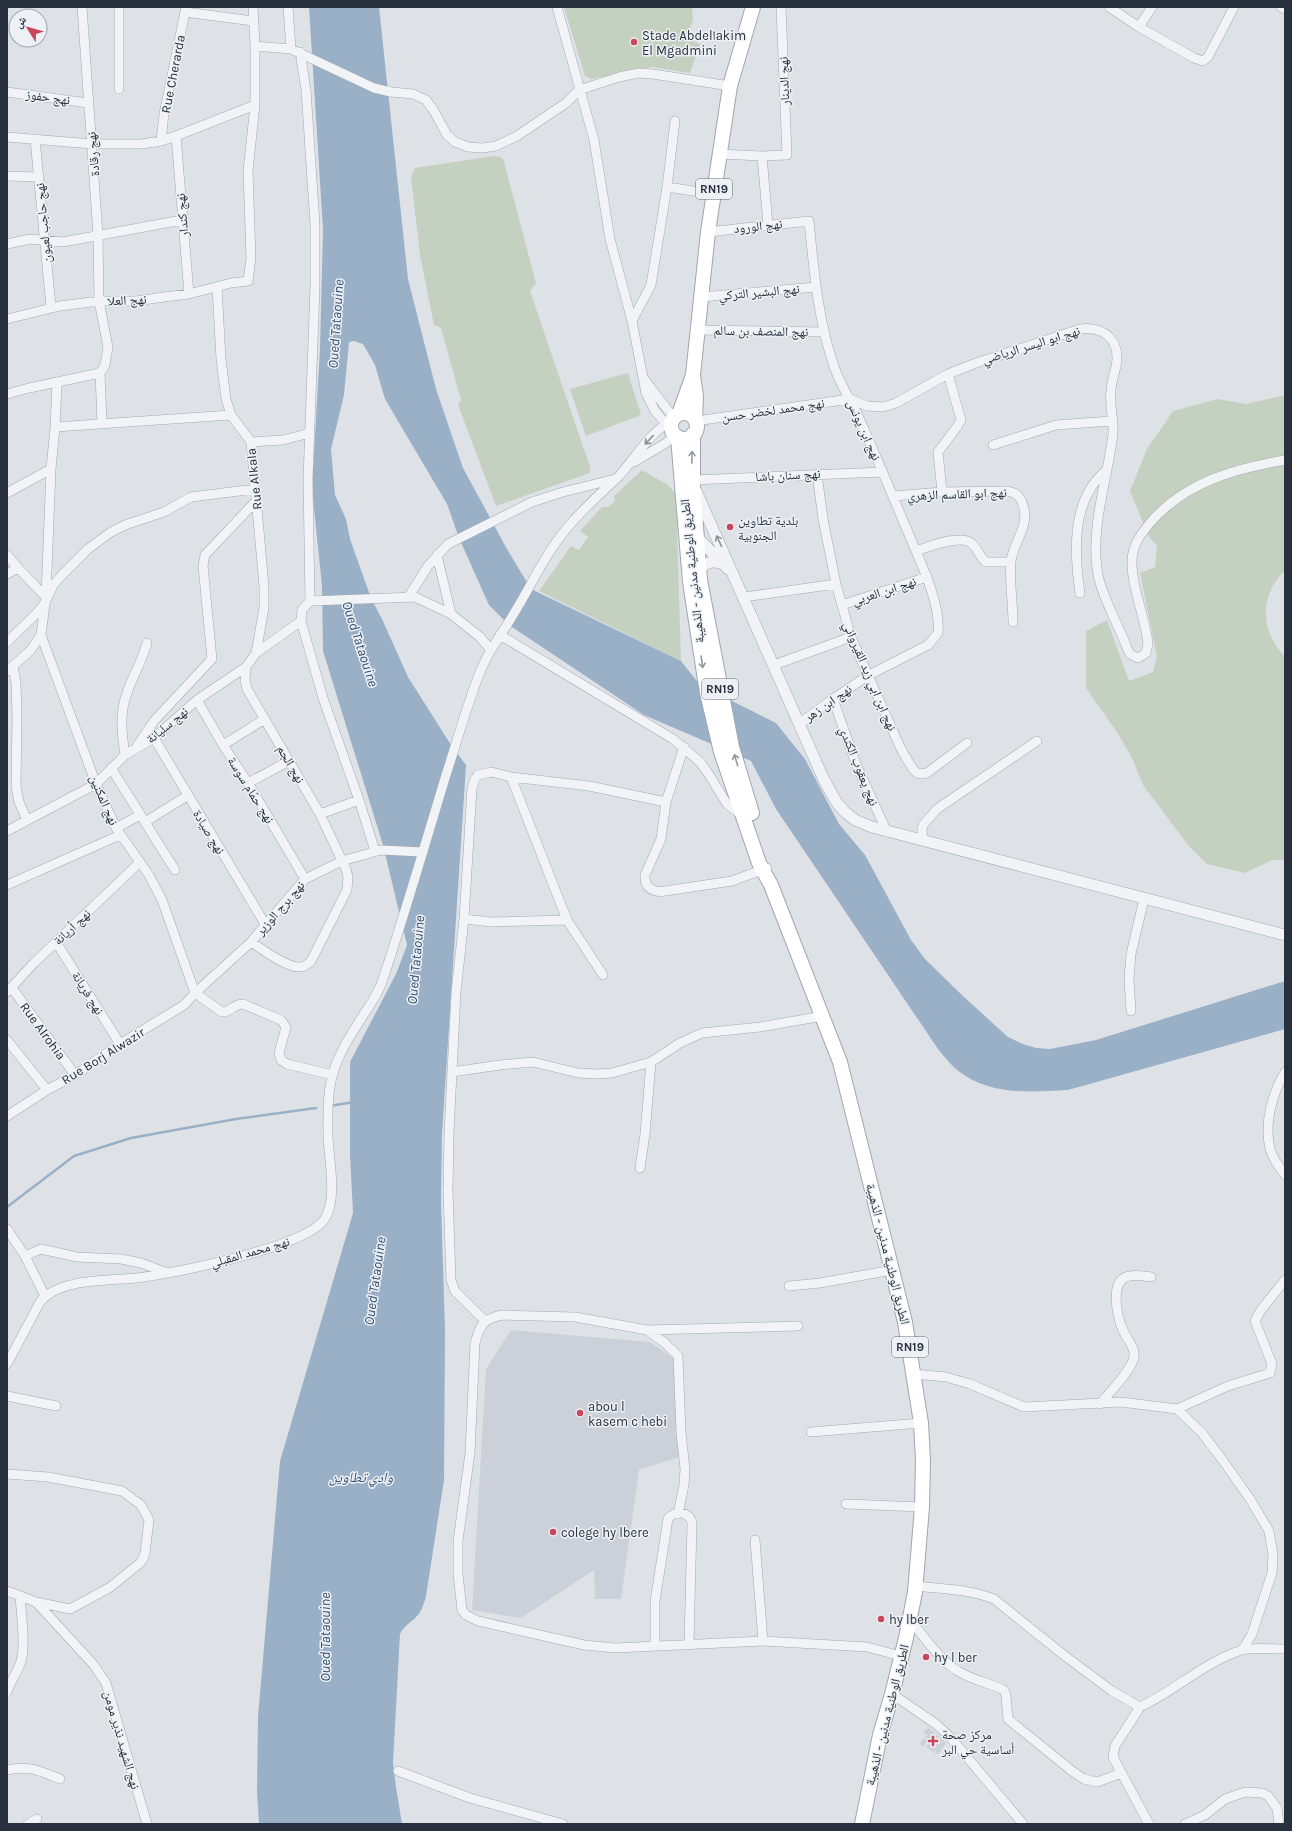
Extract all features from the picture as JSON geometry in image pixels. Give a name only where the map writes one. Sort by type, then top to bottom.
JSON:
[{"type":"main road","name":"الطريق الوطنية مدنين - الذهيبة","points":[[692,537],[696,397],[693,375],[708,232],[730,86],[754,9]]},
{"type":"main road","name":"الطريق الوطنية مدنين - الذهيبة","points":[[693,375],[673,425],[692,537],[707,693],[721,752],[741,798],[771,885],[840,1062],[908,1334],[921,1423],[923,1460],[922,1507],[915,1586],[910,1620],[892,1694],[880,1735],[862,1824]]},
{"type":"main road","points":[[686,413],[695,425],[684,439],[673,425],[686,413]]},
{"type":"main road","name":"الطريق الوطنية مدنين - الذهيبة","points":[[741,798],[743,816],[766,869]]},
{"type":"street","name":"نهج رقادة","points":[[82,7],[98,235],[98,301],[108,347],[105,365],[100,373]]},
{"type":"street","points":[[119,7],[119,89]]},
{"type":"street","points":[[7,137],[92,144],[142,144],[161,141],[176,136],[255,105],[255,46],[253,7]]},
{"type":"street","points":[[288,7],[291,49]]},
{"type":"street","points":[[557,7],[594,140],[610,239],[632,321],[644,378],[673,425]]},
{"type":"street","name":"نهج الدينار","points":[[762,156],[787,155],[781,7]]},
{"type":"street","points":[[1109,7],[1139,27],[1203,61],[1208,57],[1234,7]]},
{"type":"street","points":[[1139,27],[1152,7]]},
{"type":"street","points":[[1281,7],[1285,9]]},
{"type":"street","points":[[185,10],[254,21]]},
{"type":"street","name":"Rue Cherarda","points":[[161,141],[164,114],[185,10]]},
{"type":"street","points":[[255,46],[291,49],[374,88],[391,92],[413,94],[426,100],[434,111],[447,135],[456,142],[468,147],[482,148],[496,146],[517,136],[566,103],[579,90],[619,78],[639,74],[730,86]]},
{"type":"street","points":[[300,52],[306,90],[315,225],[315,286],[308,544],[312,601]]},
{"type":"street","name":"نهج حفوز","points":[[7,92],[88,103]]},
{"type":"street","name":"نهج العلا","points":[[7,319],[51,307],[98,301],[136,301],[189,294],[248,281],[251,258],[248,171],[255,105]]},
{"type":"street","points":[[632,321],[651,286],[667,187],[675,121]]},
{"type":"street","name":"نهج كندار","points":[[176,136],[189,294]]},
{"type":"street","name":"نهج حاجب لعيون","points":[[35,139],[51,307]]},
{"type":"street","points":[[719,154],[762,156],[768,225]]},
{"type":"street","points":[[7,176],[39,177]]},
{"type":"street","points":[[667,187],[713,194]]},
{"type":"street","points":[[7,244],[30,239],[63,242],[140,229],[182,220]]},
{"type":"street","name":"نهج الورود","points":[[708,232],[809,221]]},
{"type":"street","name":"نهج ابن يونس","points":[[809,221],[816,287],[824,332],[836,371],[883,472],[927,577],[936,614],[938,633]]},
{"type":"street","name":"Rue Alkala","points":[[217,287],[221,359],[226,394],[231,415],[251,442],[254,489],[257,500],[264,586],[264,608],[256,653]]},
{"type":"street","name":"نهج البشير التركي","points":[[701,297],[816,287]]},
{"type":"street","name":"نهج ابو اليسر الرياضي","points":[[850,399],[867,406],[883,407],[907,398],[948,374],[976,363],[1080,329],[1090,328],[1101,331],[1111,338],[1116,350],[1117,363],[1110,398],[1113,431],[1098,519],[1097,568],[1099,581],[1127,648],[1130,654],[1138,658],[1146,653],[1148,643],[1133,575],[1132,561],[1134,547],[1141,534],[1172,501],[1188,490],[1233,472],[1285,460]]},
{"type":"street","name":"نهج المنصف بن سالم","points":[[697,330],[824,332]]},
{"type":"street","points":[[7,394],[100,373],[102,423]]},
{"type":"street","points":[[942,492],[938,452],[961,420],[948,374]]},
{"type":"street","name":"نهج المكنين","points":[[57,383],[51,469],[46,597],[41,635],[96,784],[118,832],[149,875],[162,900],[195,993]]},
{"type":"street","name":"نهج محمد لخضر حسن","points":[[695,425],[850,399]]},
{"type":"street","points":[[55,427],[231,415]]},
{"type":"street","points":[[993,445],[1056,425],[1112,421]]},
{"type":"street","points":[[631,463],[666,443],[673,425]]},
{"type":"street","points":[[631,463],[649,440],[673,425]]},
{"type":"street","points":[[251,442],[283,440],[310,433]]},
{"type":"street","name":"نهج محمد المقبلي","points":[[45,1296],[55,1290],[74,1284],[169,1274],[289,1242],[315,1229],[325,1219],[329,1211],[332,1194],[328,1108],[337,1059],[381,986],[406,911],[456,744],[480,672],[490,650],[507,625],[548,555],[567,528],[631,463]]},
{"type":"street","points":[[7,492],[51,469]]},
{"type":"street","points":[[1080,593],[1077,565],[1078,520],[1082,506],[1088,495],[1098,478],[1107,470]]},
{"type":"street","name":"نهج سنان باشا","points":[[693,483],[817,474],[883,472]]},
{"type":"street","name":"نهج ابن ابي زيد القيرواني","points":[[817,474],[823,519],[836,584],[842,605],[852,637],[901,749],[912,768],[917,773],[922,774],[927,773],[967,743]]},
{"type":"street","points":[[409,596],[437,555],[448,544],[532,502],[615,479]]},
{"type":"street","points":[[693,483],[824,780],[837,803],[845,812],[856,820],[888,832],[923,842],[1144,899],[1207,913],[1285,935]]},
{"type":"street","points":[[7,642],[37,613],[44,604],[46,597],[54,584],[64,573],[88,549],[111,532],[164,512],[191,497],[254,489]]},
{"type":"street","name":"نهج ابو القاسم الزهري","points":[[893,496],[942,492],[1014,492],[1019,496],[1026,515],[1025,523],[1011,562]]},
{"type":"street","points":[[137,747],[154,721],[212,659],[203,566],[205,555],[257,500]]},
{"type":"street","points":[[692,537],[723,564],[735,577]]},
{"type":"street","points":[[916,551],[951,541],[965,541],[973,544],[979,555],[986,562],[1011,562],[1014,622]]},
{"type":"street","points":[[7,555],[46,597]]},
{"type":"street","points":[[437,555],[451,614]]},
{"type":"street","points":[[696,577],[704,565],[714,561],[723,564]]},
{"type":"street","points":[[7,574],[18,568]]},
{"type":"street","name":"نهج ابن العربي","points":[[842,605],[927,577]]},
{"type":"street","points":[[744,598],[836,584]]},
{"type":"street","points":[[378,851],[323,698],[302,621],[302,610],[312,601],[377,599],[409,596],[422,599],[451,614],[480,637],[490,650]]},
{"type":"street","name":"نهج سليانة","points":[[7,831],[96,784],[125,755],[154,738],[197,700],[246,667],[256,653],[302,621]]},
{"type":"street","name":"نهج ابن زهر","points":[[799,724],[869,675],[928,645],[936,638],[938,633]]},
{"type":"street","points":[[27,820],[19,802],[16,786],[16,683],[10,669],[30,650],[41,635]]},
{"type":"street","points":[[500,635],[656,728],[684,747],[708,773],[727,804],[743,816]]},
{"type":"street","points":[[774,665],[852,637]]},
{"type":"street","points":[[125,755],[121,728],[126,695],[143,655],[146,643]]},
{"type":"street","name":"نهج الجم","points":[[246,667],[245,680],[248,689],[320,814],[348,877],[347,890],[311,961],[306,965],[300,968],[287,963],[273,957],[251,942]]},
{"type":"street","name":"نهج يعقوب الكندي","points":[[833,699],[856,764],[888,832]]},
{"type":"street","name":"نهج حمّام سوسة","points":[[197,700],[305,879]]},
{"type":"street","points":[[223,745],[265,719]]},
{"type":"street","name":"نهج صيادة","points":[[154,738],[187,796],[265,924]]},
{"type":"street","points":[[923,842],[923,825],[937,809],[1037,741]]},
{"type":"street","points":[[684,747],[666,802],[661,839],[645,875],[645,881],[652,890],[659,892],[732,881],[766,869]]},
{"type":"street","points":[[248,783],[289,760]]},
{"type":"street","points":[[111,768],[175,870]]},
{"type":"street","points":[[485,1321],[455,1291],[451,1280],[448,1190],[456,992],[464,919],[472,788],[475,779],[478,775],[490,772],[511,777],[589,786],[666,802]]},
{"type":"street","points":[[511,777],[567,920],[603,975]]},
{"type":"street","points":[[7,885],[118,832],[142,818],[187,796]]},
{"type":"street","points":[[320,814],[359,800]]},
{"type":"street","name":"نهج برج الوزير","points":[[195,993],[251,942],[305,879],[342,861],[378,851],[423,852]]},
{"type":"street","name":"نهج أريانة","points":[[9,990],[56,942],[139,863]]},
{"type":"street","points":[[1131,1011],[1129,979],[1131,954],[1144,899]]},
{"type":"street","points":[[464,919],[491,922],[567,920]]},
{"type":"street","name":"نهج فريانة","points":[[56,942],[120,1044]]},
{"type":"street","name":"Rue Alrohia","points":[[9,990],[75,1075]]},
{"type":"street","points":[[195,993],[222,1012],[229,1010],[236,1004],[243,1004],[281,1020],[286,1027],[279,1052],[281,1060],[287,1064],[333,1075]]},
{"type":"street","name":"Rue Borj Alwazir","points":[[7,1116],[47,1090],[75,1075],[120,1044],[179,1009],[195,993]]},
{"type":"street","points":[[452,1072],[517,1062],[533,1062],[571,1071],[597,1074],[617,1071],[651,1062],[680,1043],[702,1033],[760,1027],[823,1016]]},
{"type":"street","points":[[7,1040],[47,1090]]},
{"type":"street","points":[[640,1168],[645,1134],[651,1062]]},
{"type":"street","points":[[1285,1072],[1276,1087],[1270,1110],[1268,1129],[1272,1154],[1285,1176]]},
{"type":"street","points":[[7,1230],[25,1256],[45,1296],[7,1364]]},
{"type":"street","points":[[25,1256],[41,1249],[77,1257],[121,1259],[141,1263],[169,1274]]},
{"type":"street","points":[[789,1286],[820,1283],[892,1270]]},
{"type":"street","points":[[1100,1404],[1130,1366],[1134,1358],[1134,1352],[1122,1329],[1117,1304],[1118,1284],[1121,1279],[1128,1276],[1151,1277]]},
{"type":"street","points":[[914,1374],[946,1377],[970,1384],[1024,1407],[1121,1402],[1177,1409],[1228,1386],[1270,1373],[1272,1364],[1255,1321],[1261,1310],[1285,1280]]},
{"type":"street","points":[[798,1326],[647,1330],[575,1317],[502,1315],[485,1321],[478,1329],[475,1343],[470,1453],[458,1541],[459,1585],[462,1610],[478,1621],[584,1645],[616,1648],[763,1641],[867,1647],[901,1656]]},
{"type":"street","points":[[647,1330],[666,1343],[678,1356],[681,1433],[685,1469],[684,1485],[678,1514]]},
{"type":"street","points":[[7,1396],[56,1406]]},
{"type":"street","points":[[1177,1409],[1202,1433],[1224,1462],[1250,1499],[1269,1531],[1273,1555],[1272,1573],[1252,1634],[1243,1649]]},
{"type":"street","points":[[811,1432],[921,1423]]},
{"type":"street","points":[[7,1474],[48,1477],[122,1491],[141,1505],[149,1520],[143,1559],[139,1564],[109,1588],[70,1609],[36,1602]]},
{"type":"street","points":[[846,1504],[922,1507]]},
{"type":"street","points":[[655,1645],[654,1614],[658,1578],[668,1519],[672,1515],[678,1514],[687,1514],[691,1517],[692,1523],[689,1644]]},
{"type":"street","points":[[755,1540],[763,1641]]},
{"type":"street","points":[[915,1586],[956,1590],[983,1595],[994,1600],[1112,1691],[1140,1707]]},
{"type":"street","name":"نهج الشهيد نذير مومن","points":[[7,1591],[36,1602],[92,1664],[106,1683],[147,1824]]},
{"type":"street","points":[[7,1692],[9,1683],[21,1661],[20,1596]]},
{"type":"street","points":[[910,1620],[946,1662],[957,1671],[973,1679],[1004,1690],[1006,1696],[1007,1716],[1011,1722],[1072,1771],[1084,1779],[1097,1782],[1122,1773]]},
{"type":"street","points":[[1149,1824],[1113,1757],[1113,1751],[1120,1737],[1140,1707],[1157,1700],[1208,1666],[1243,1649],[1285,1649]]},
{"type":"street","points":[[892,1694],[936,1724],[951,1738],[1023,1824]]},
{"type":"street","points":[[7,1770],[19,1767],[31,1768],[60,1779]]},
{"type":"street","points":[[398,1771],[470,1798],[564,1824]]},
{"type":"street","points":[[1185,1824],[1205,1815],[1225,1799],[1245,1792],[1262,1793],[1268,1796],[1277,1808],[1279,1824]]},
{"type":"street","points":[[28,1824],[37,1819]]},
{"type":"shaded area","name":"abou l kasem c hebi","points":[[511,1330],[650,1342],[674,1359],[679,1457],[639,1470],[621,1599],[595,1599],[594,1570],[521,1618],[472,1610],[486,1369]]},
{"type":"shaded area","name":"مركز صحة أساسية حي البر","points":[[929,1728],[946,1743],[938,1754],[934,1754],[937,1750],[933,1752],[926,1747],[928,1744],[926,1743],[923,1746],[920,1744],[923,1738],[925,1740],[927,1735],[923,1732]]},
{"type":"green space","name":"Stade Abdelاakim El Mgadmini","points":[[564,7],[692,7],[693,20],[686,39],[700,44],[690,73],[652,67],[592,79],[585,76]]},
{"type":"green space","points":[[494,156],[501,157],[504,162],[536,283],[530,291],[590,467],[590,473],[496,506],[458,405],[461,400],[441,328],[434,325],[420,255],[411,177],[415,168]]},
{"type":"green space","points":[[628,373],[641,415],[586,436],[570,389]]},
{"type":"green space","points":[[1285,395],[1285,570],[1271,591],[1267,602],[1266,613],[1267,624],[1271,636],[1285,657],[1285,860],[1272,860],[1245,873],[1207,864],[1188,845],[1143,785],[1132,758],[1117,732],[1086,688],[1086,631],[1107,620],[1129,681],[1153,672],[1157,657],[1140,573],[1155,567],[1157,546],[1149,537],[1130,491],[1147,449],[1173,411],[1218,399],[1246,404]]},
{"type":"green space","points":[[642,470],[668,485],[676,494],[681,661],[539,591],[571,546],[579,550],[588,537],[580,531],[602,507],[608,507],[615,501],[614,496]]},
{"type":"water","name":"وادي تطاوين","points":[[309,7],[379,7],[408,279],[436,389],[463,468],[507,549],[531,589],[681,661],[700,685],[776,723],[805,759],[839,824],[865,855],[911,940],[925,959],[1008,1037],[1036,1048],[1050,1049],[1096,1040],[1285,981],[1285,1029],[1068,1090],[1025,1091],[996,1088],[969,1078],[957,1070],[949,1063],[938,1049],[776,809],[751,761],[644,715],[509,625],[489,605],[459,538],[447,504],[385,399],[375,365],[363,344],[354,341],[349,342],[344,395],[331,449],[335,495],[346,519],[350,539],[371,598],[408,677],[451,745],[466,765],[442,1134],[441,1202],[445,1331],[444,1480],[426,1596],[418,1615],[400,1634],[393,1763],[402,1824],[259,1824],[257,1791],[258,1717],[280,1461],[353,1213],[350,1154],[350,1062],[396,974],[407,945],[383,845],[323,651],[322,586],[312,489],[320,349],[323,230]]},
{"type":"waterway","points":[[329,1106],[354,1102]]},
{"type":"waterway","points":[[7,1207],[74,1156],[131,1138],[236,1119],[316,1108]]},
{"type":"place","name":"Stade Abdelاakim El Mgadmini","points":[[634,42]]},
{"type":"place","name":"بلدية تطاوين الجنوبية","points":[[730,527]]},
{"type":"place","name":"abou l kasem c hebi","points":[[580,1413]]},
{"type":"place","name":"colege hy lbere","points":[[553,1532]]},
{"type":"place","name":"hy lber","points":[[881,1619]]},
{"type":"place","name":"hy l ber","points":[[926,1657]]},
{"type":"place","name":"مركز صحة أساسية حي البر","points":[[933,1741]]},
{"type":"water label","name":"Oued Tataouine","points":[[336,324]]},
{"type":"water label","name":"Oued Tataouine","points":[[360,644]]},
{"type":"water label","name":"Oued Tataouine","points":[[416,960]]},
{"type":"water label","name":"Oued Tataouine","points":[[375,1281]]},
{"type":"water label","name":"Oued Tataouine","points":[[325,1637]]}]
